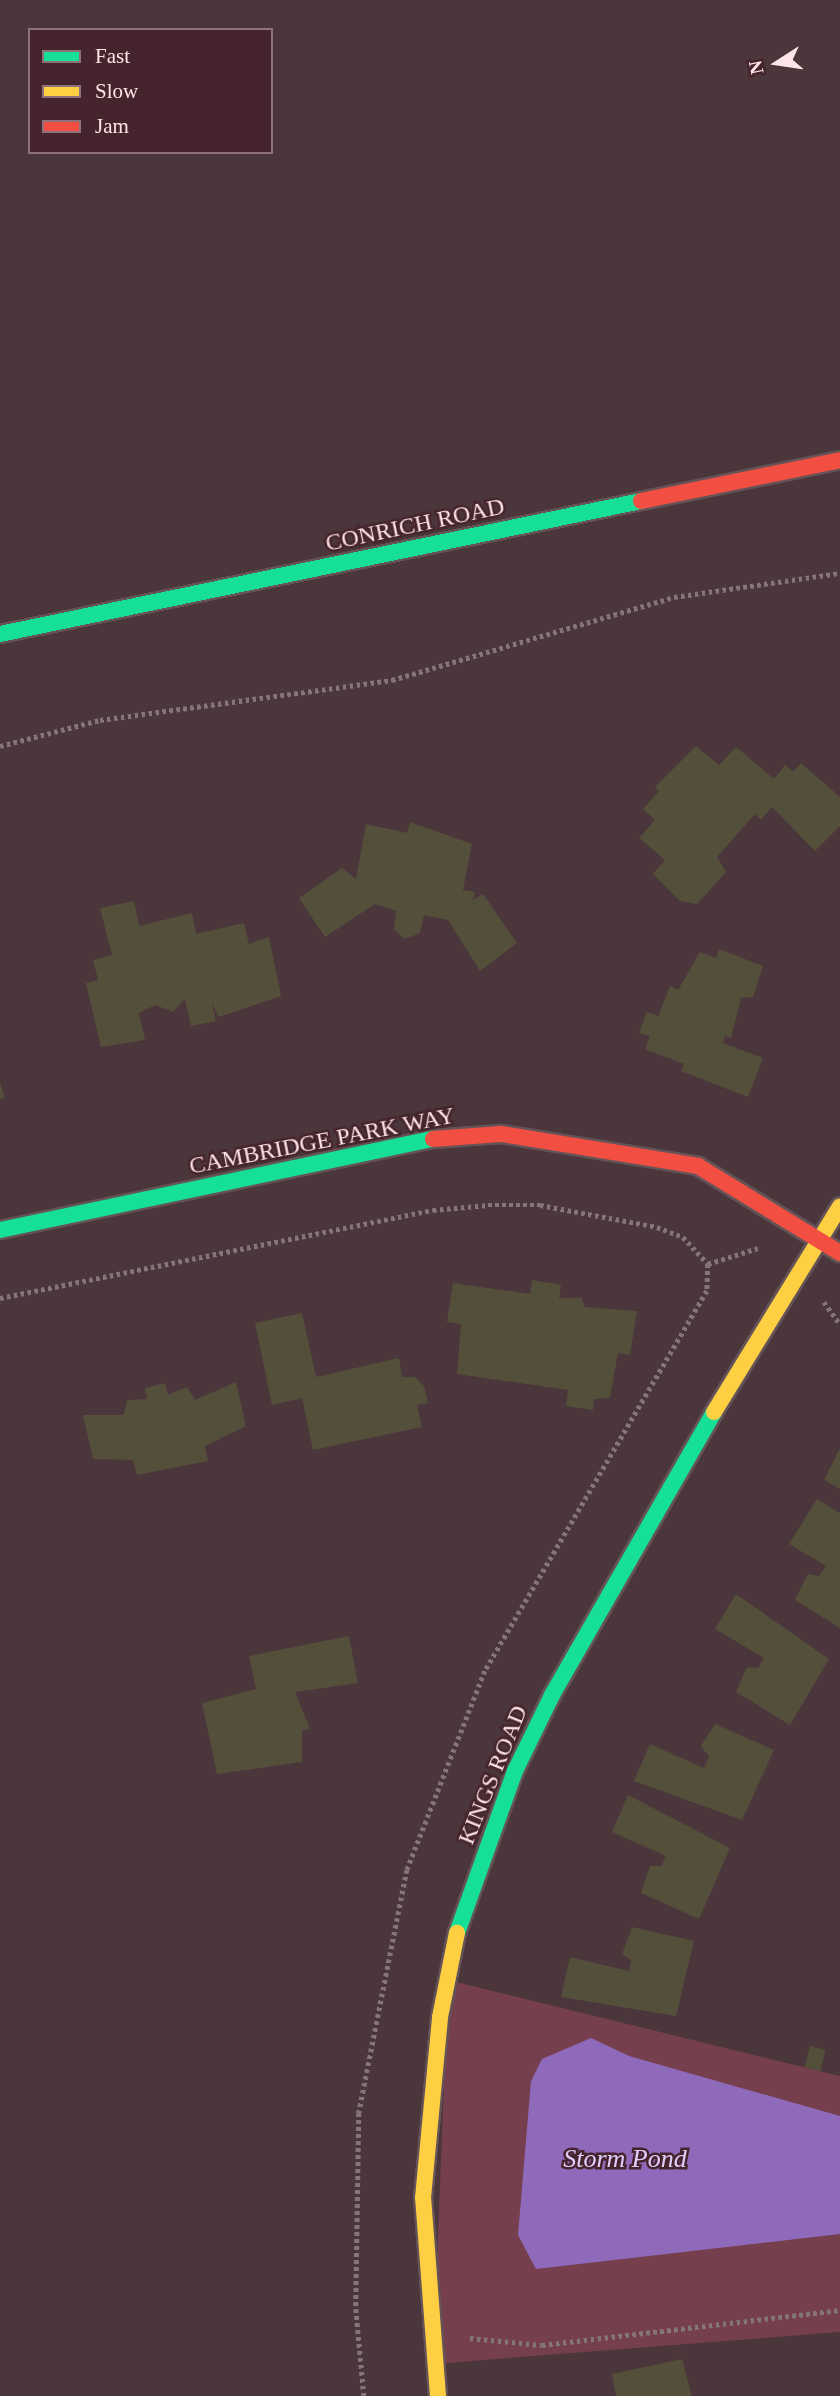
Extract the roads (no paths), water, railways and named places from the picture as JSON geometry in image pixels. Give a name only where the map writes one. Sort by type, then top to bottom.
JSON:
[{"type":"street","name":"CONRICH ROAD","points":[[0,634],[840,460]]},
{"type":"street","name":"CAMBRIDGE PARK WAY","points":[[0,1230],[453,1135],[501,1133],[698,1166],[840,1253]]},
{"type":"street","name":"KINGS ROAD","points":[[438,2396],[429,2341],[424,2198],[431,2093],[457,1934],[515,1771],[631,1547],[840,1206]]},
{"type":"water","name":"Storm Pond","points":[[591,2038],[629,2056],[840,2116],[840,2234],[536,2269],[518,2235],[531,2081],[542,2059]]}]
